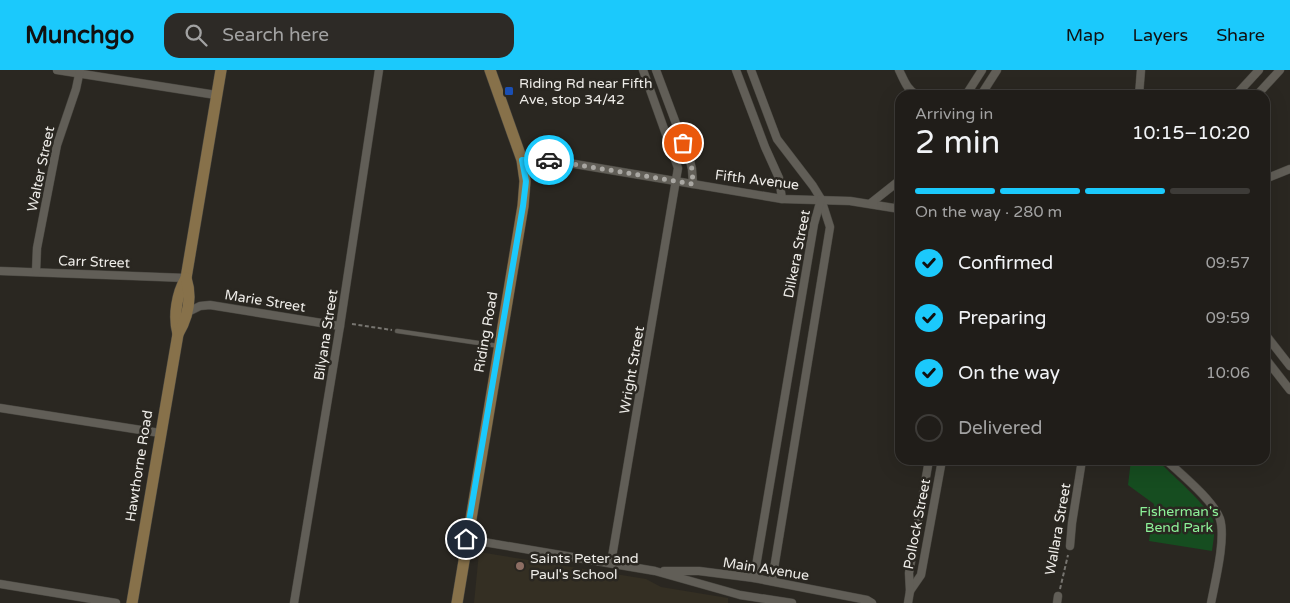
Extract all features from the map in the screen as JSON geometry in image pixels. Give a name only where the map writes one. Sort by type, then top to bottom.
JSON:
[{"type":"street","points":[[56,70],[80,72],[216,95]]},
{"type":"street","name":"Hawthorne Road","points":[[178,334],[175,322],[181,287],[186,278],[221,70]]},
{"type":"street","name":"Bilyana Street","points":[[294,603],[340,326],[379,70]]},
{"type":"street","name":"Riding Road","points":[[457,603],[526,181],[522,160],[490,70]]},
{"type":"street","name":"Wright Street","points":[[611,563],[678,168],[643,70]]},
{"type":"street","points":[[656,70],[690,161],[693,184]]},
{"type":"street","points":[[736,70],[765,147],[779,178],[782,199]]},
{"type":"street","points":[[751,70],[777,139],[821,199]]},
{"type":"street","points":[[899,70],[910,90]]},
{"type":"street","points":[[969,90],[982,70]]},
{"type":"street","points":[[984,90],[997,70]]},
{"type":"street","points":[[1139,90],[1141,70]]},
{"type":"street","points":[[1241,90],[1259,70]]},
{"type":"street","points":[[1261,90],[1280,70]]},
{"type":"street","name":"Walter Street","points":[[36,272],[37,248],[57,145],[80,72]]},
{"type":"street","name":"Fifth Avenue","points":[[522,160],[545,159],[782,199],[821,199],[871,203],[895,208]]},
{"type":"street","points":[[1270,177],[1290,169]]},
{"type":"street","points":[[871,203],[895,184]]},
{"type":"street","name":"Dilkera Street","points":[[754,578],[812,234],[821,199]]},
{"type":"street","name":"Dilkera Street","points":[[772,581],[830,227],[821,199]]},
{"type":"street","name":"Carr Street","points":[[0,271],[186,278]]},
{"type":"street","name":"Hawthorne Road","points":[[132,603],[178,334],[184,324],[190,290],[186,278]]},
{"type":"street","name":"Marie Street","points":[[186,313],[200,306],[210,305],[340,326]]},
{"type":"street","points":[[1270,340],[1290,366]]},
{"type":"street","points":[[1270,364],[1290,390]]},
{"type":"street","points":[[0,408],[160,433]]},
{"type":"street","name":"Pollock Street","points":[[908,603],[910,591],[909,573],[928,465]]},
{"type":"street","name":"Pollock Street","points":[[910,591],[921,575],[941,465]]},
{"type":"street","name":"Wallara Street","points":[[1070,546],[1081,465]]},
{"type":"street","points":[[1171,465],[1212,504],[1220,520],[1222,536],[1211,603]]},
{"type":"street","name":"Main Avenue","points":[[466,539],[655,572],[739,599],[792,603]]},
{"type":"street","name":"Main Avenue","points":[[655,572],[698,571],[754,578],[867,600],[872,603]]},
{"type":"street","points":[[0,584],[116,603]]},
{"type":"lane","points":[[397,331],[499,346]]},
{"type":"path","points":[[352,324],[397,331]]},
{"type":"path","name":"Wallara Street","points":[[1058,600],[1070,546]]},
{"type":"shaded area","name":"Saints Peter and Paul's School","points":[[479,552],[646,579],[661,587],[728,598],[728,603],[474,603]]},
{"type":"green space","name":"Fisherman's Bend Park","points":[[1130,465],[1162,465],[1210,514],[1214,524],[1212,551],[1149,541],[1154,504],[1128,485]]},
{"type":"way so far","points":[[549,160],[693,184],[692,169],[683,143]]},
{"type":"place","name":"Riding Rd near Fifth Ave, stop 34/42","points":[[509,91]]},
{"type":"place","name":"Saints Peter and Paul's School","points":[[520,566]]},
{"type":"route","points":[[466,539],[523,206],[526,181],[522,160],[549,160]]}]
